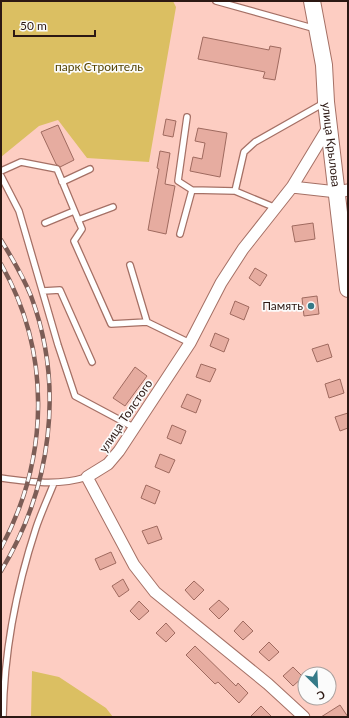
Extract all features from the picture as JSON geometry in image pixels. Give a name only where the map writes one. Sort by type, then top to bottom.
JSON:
[{"type":"main road","name":"улица Крылова","points":[[312,1],[324,65],[329,126],[342,191],[348,289]]},
{"type":"street","name":"улица Толстого","points":[[87,478],[108,464],[119,452],[190,343],[221,283],[243,249],[292,187],[329,126]]},
{"type":"street","points":[[292,187],[342,191]]},
{"type":"street","points":[[87,478],[134,565],[155,592],[268,684],[304,717]]},
{"type":"lane","points":[[216,1],[317,30]]},
{"type":"lane","points":[[234,191],[244,152],[255,142],[326,102]]},
{"type":"lane","points":[[187,117],[178,181],[192,190],[234,191],[276,208]]},
{"type":"lane","points":[[1,171],[21,162],[57,169],[82,229],[74,241],[111,324],[147,322],[190,343]]},
{"type":"lane","points":[[62,182],[90,169]]},
{"type":"lane","points":[[1,176],[19,211],[44,291],[58,345],[75,396],[135,428]]},
{"type":"lane","points":[[180,234],[192,190]]},
{"type":"lane","points":[[78,220],[113,207]]},
{"type":"lane","points":[[45,223],[74,211]]},
{"type":"lane","points":[[130,265],[147,322]]},
{"type":"lane","points":[[44,291],[60,290],[92,362]]},
{"type":"lane","points":[[1,478],[39,483],[65,483],[87,478]]},
{"type":"lane","points":[[3,717],[8,651],[15,605],[36,527],[54,483]]},
{"type":"green space","name":"парк Строитель","points":[[1,1],[173,1],[176,7],[149,162],[87,158],[58,120],[39,126],[1,157]]},
{"type":"green space","points":[[32,671],[59,677],[106,708],[113,717],[31,717]]},
{"type":"building","points":[[203,37],[269,50],[270,46],[281,48],[275,80],[263,78],[265,72],[198,59]]},
{"type":"building","points":[[166,119],[176,121],[173,137],[163,135]]},
{"type":"building","points":[[58,125],[74,160],[60,167],[56,164],[41,132]]},
{"type":"building","points":[[198,128],[227,133],[220,177],[190,171],[193,157],[202,159],[205,143],[195,141]]},
{"type":"building","points":[[160,151],[170,153],[165,184],[175,186],[166,234],[148,230],[159,169],[157,168]]},
{"type":"building","points":[[313,223],[315,239],[295,242],[292,226]]},
{"type":"building","points":[[255,268],[267,275],[260,286],[249,278]]},
{"type":"building","name":"Память","points":[[317,296],[319,314],[304,316],[302,298]]},
{"type":"building","points":[[235,301],[249,307],[244,320],[230,314]]},
{"type":"building","points":[[215,333],[229,339],[224,352],[210,346]]},
{"type":"building","points":[[328,344],[332,357],[317,362],[312,349]]},
{"type":"building","points":[[201,364],[216,369],[210,382],[196,377]]},
{"type":"building","points":[[135,367],[147,376],[125,406],[113,398]]},
{"type":"building","points":[[340,379],[344,393],[329,398],[325,384]]},
{"type":"building","points":[[187,394],[201,400],[196,413],[181,407]]},
{"type":"building","points":[[348,413],[348,428],[340,431],[335,417]]},
{"type":"building","points":[[172,425],[186,431],[181,444],[167,438]]},
{"type":"building","points":[[160,454],[175,460],[169,473],[155,467]]},
{"type":"building","points":[[146,485],[160,491],[155,504],[141,498]]},
{"type":"building","points":[[157,526],[162,539],[148,544],[142,531]]},
{"type":"building","points":[[111,552],[116,563],[100,570],[95,559]]},
{"type":"building","points":[[123,579],[129,590],[119,597],[112,586]]},
{"type":"building","points":[[194,581],[204,590],[194,600],[185,590]]},
{"type":"building","points":[[219,600],[229,609],[219,619],[209,609]]},
{"type":"building","points":[[139,601],[149,611],[139,620],[130,611]]},
{"type":"building","points":[[243,621],[253,631],[243,640],[234,631]]},
{"type":"building","points":[[166,623],[175,633],[166,642],[156,633]]},
{"type":"building","points":[[269,642],[279,652],[269,661],[259,652]]},
{"type":"building","points":[[195,646],[236,686],[238,683],[248,693],[239,703],[218,682],[215,684],[186,655]]},
{"type":"building","points":[[293,667],[297,671],[297,682],[293,686],[283,676]]},
{"type":"building","points":[[340,705],[348,717],[321,717]]},
{"type":"building","points":[[261,706],[272,717],[250,717]]},
{"type":"railway","points":[[1,240],[28,289],[42,331],[48,366],[50,401],[48,437],[32,506],[18,539],[1,571]]},
{"type":"railway","points":[[1,264],[18,298],[29,333],[36,370],[38,406],[36,442],[28,479],[17,514],[1,548]]},
{"type":"place","name":"Память","points":[[311,306]]}]
